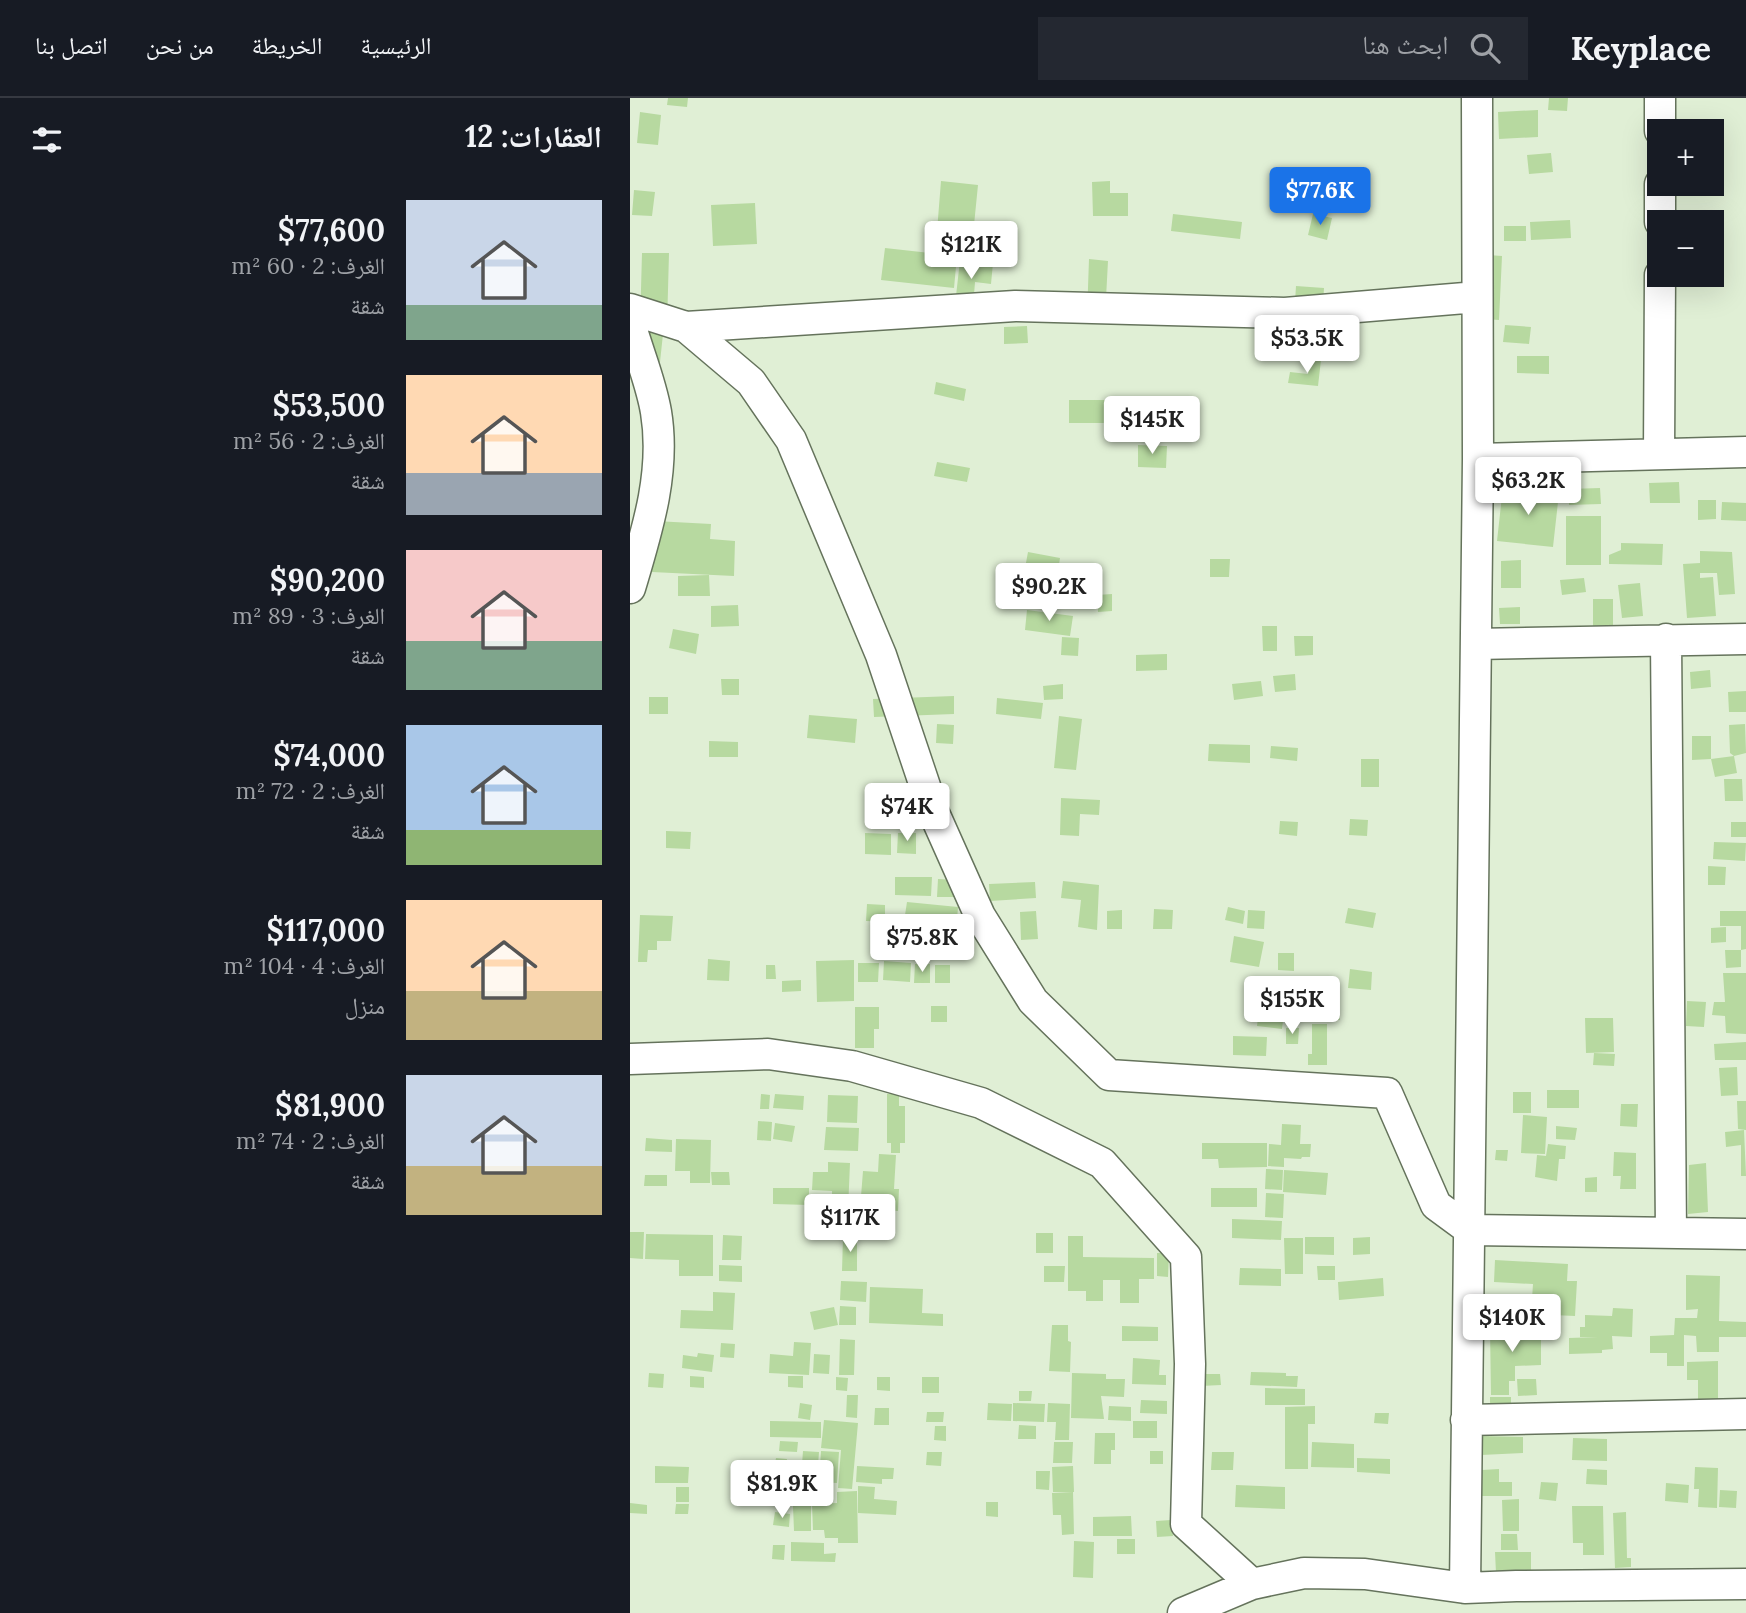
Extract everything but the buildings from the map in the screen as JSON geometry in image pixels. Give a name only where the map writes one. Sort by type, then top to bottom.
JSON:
[{"type":"street","points":[[1465,1588],[1478,459],[1477,98]]},
{"type":"street","points":[[1660,98],[1660,119]]},
{"type":"street","points":[[1659,454],[1660,287]]},
{"type":"street","points":[[630,309],[686,327],[1015,306],[1285,313],[1477,297]]},
{"type":"street","points":[[630,323],[656,412],[659,475],[630,588]]},
{"type":"street","points":[[686,327],[751,382],[791,440],[881,655],[934,813],[980,916],[1033,1001],[1109,1075],[1387,1093],[1436,1205],[1471,1230],[1746,1234]]},
{"type":"street","points":[[1478,459],[1746,452]]},
{"type":"street","points":[[1666,639],[1671,1232]]},
{"type":"street","points":[[1476,644],[1746,639]]},
{"type":"street","points":[[630,1059],[768,1054],[852,1066],[981,1103],[1102,1163],[1186,1257],[1190,1364],[1186,1524],[1252,1584]]},
{"type":"street","points":[[1466,1420],[1746,1414]]},
{"type":"street","points":[[1183,1613],[1252,1584],[1304,1573],[1365,1574],[1465,1588],[1746,1584]]}]
